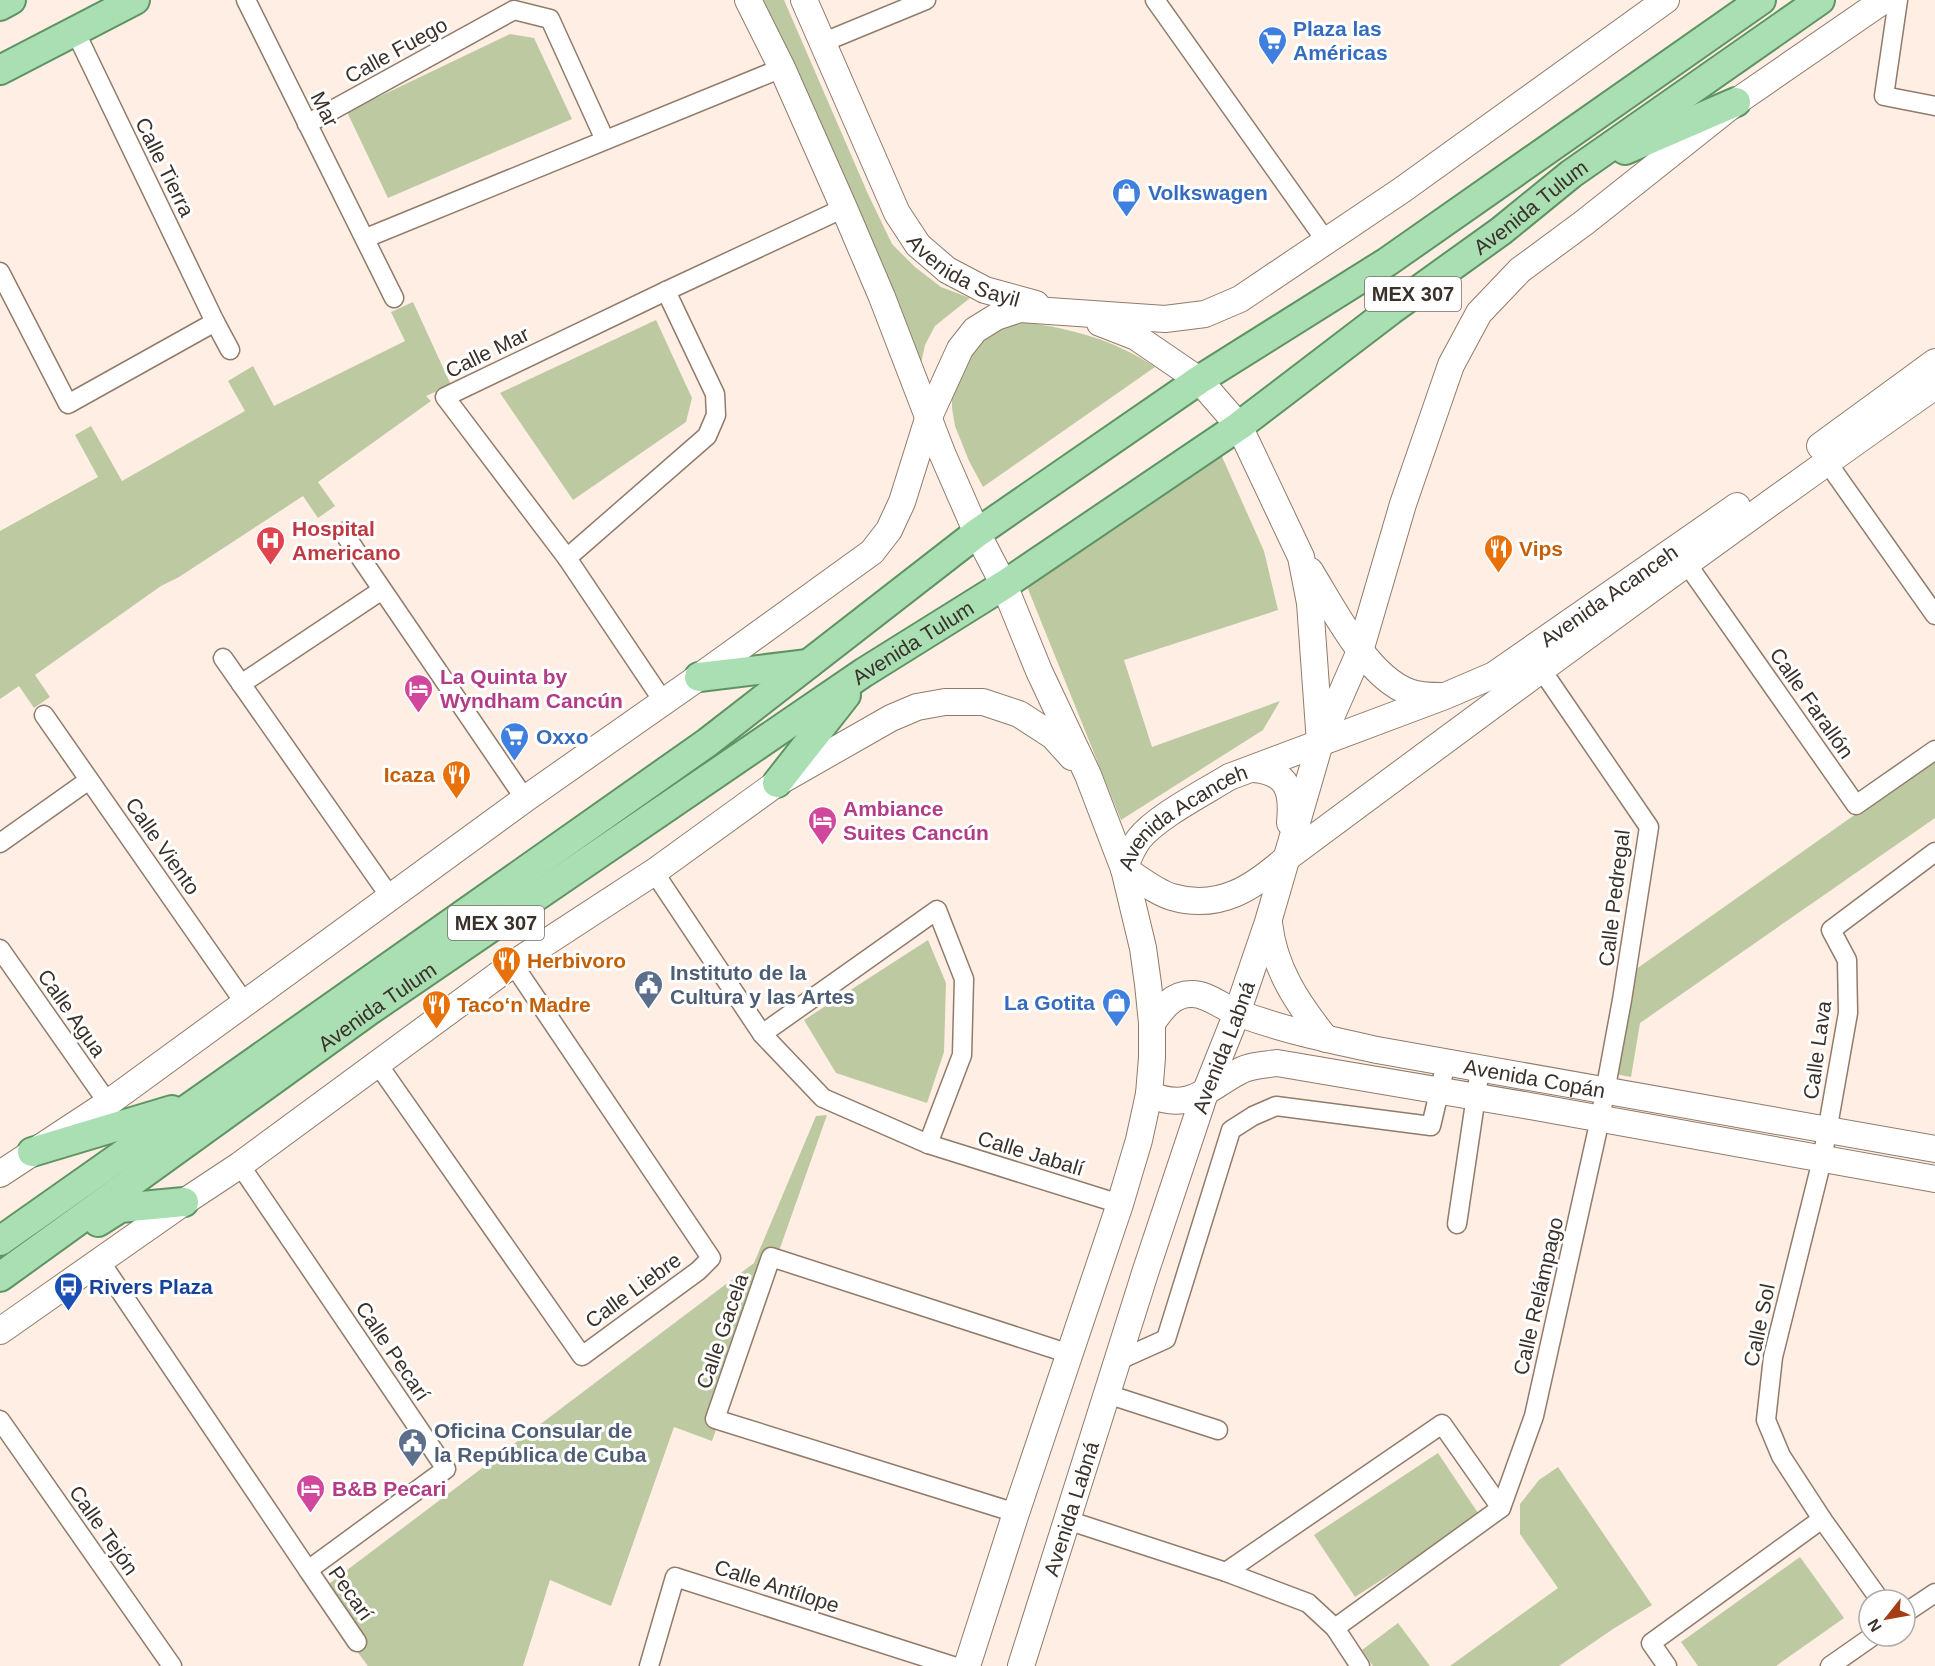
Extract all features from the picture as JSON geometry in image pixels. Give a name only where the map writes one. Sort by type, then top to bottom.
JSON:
[{"type":"main road","points":[[0,6],[11,0]]},
{"type":"main road","points":[[0,70],[135,0]]},
{"type":"main road","name":"Avenida Tulum","points":[[0,1241],[708,742],[977,533],[1199,380],[1387,262],[1761,0]]},
{"type":"main road","name":"Avenida Tulum","points":[[0,1277],[370,1010],[863,673],[1004,585],[1239,426],[1391,310],[1501,231],[1570,174],[1820,0]]},
{"type":"main road","points":[[1570,174],[1736,102]]},
{"type":"main road","points":[[699,676],[808,664]]},
{"type":"main road","points":[[777,783],[863,673]]},
{"type":"main road","points":[[32,1152],[197,1102]]},
{"type":"main road","points":[[0,1284],[120,1208],[184,1202]]},
{"type":"street","name":"Mar","points":[[246,0],[366,238]]},
{"type":"street","points":[[748,0],[782,68],[844,208],[882,297],[928,419],[977,533],[1004,585],[1038,670],[1088,775],[1124,869],[1143,948],[1152,1023],[1149,1094],[1141,1132],[1120,1204],[967,1666]]},
{"type":"street","name":"Avenida Sayil","points":[[804,0],[897,213],[918,245],[947,270],[985,290],[1075,314],[1136,337],[1199,380],[1239,426]]},
{"type":"street","points":[[824,42],[926,0]]},
{"type":"street","points":[[1155,0],[1326,241]]},
{"type":"street","points":[[0,1174],[108,1102],[525,799],[872,552],[889,530],[902,502],[928,419],[960,349],[975,330],[996,317],[1020,309],[1165,319],[1205,314],[1240,299],[1412,183],[1666,0]]},
{"type":"street","name":"Avenida Tulum","points":[[1320,743],[1360,651],[1396,527],[1450,365],[1479,313],[1520,270],[1585,222],[1736,102],[1884,0]]},
{"type":"street","points":[[1898,0],[1884,96],[1935,106]]},
{"type":"street","name":"Calle Fuego","points":[[307,124],[514,10],[550,19],[605,140]]},
{"type":"street","name":"Calle Tierra","points":[[75,31],[230,350]]},
{"type":"street","points":[[394,298],[366,238],[782,68]]},
{"type":"street","name":"Calle Mar","points":[[663,701],[567,558],[445,398],[844,208]]},
{"type":"street","points":[[0,272],[68,404],[215,322]]},
{"type":"street","points":[[567,558],[707,436],[716,415],[715,394],[666,291]]},
{"type":"street","name":"Avenida Acanceh","points":[[1935,362],[1712,524],[1682,556],[1541,669],[1271,872],[1238,894],[1205,901],[1171,897],[1124,869],[1140,839],[1146,833],[1158,822],[1200,794],[1229,777],[1494,675],[1682,556],[1827,462],[1935,386]]},
{"type":"street","name":"Avenida Labná","points":[[1020,1666],[1205,1093],[1237,1013],[1269,922],[1320,743],[1310,603],[1301,557],[1239,426]]},
{"type":"street","points":[[1827,462],[1935,615]]},
{"type":"street","points":[[343,532],[525,799]]},
{"type":"street","name":"Calle Farallón","points":[[1682,556],[1856,805],[1935,750]]},
{"type":"street","points":[[1301,557],[1360,651],[1375,668],[1400,688],[1420,695],[1444,696]]},
{"type":"street","points":[[241,684],[382,590]]},
{"type":"street","points":[[223,658],[391,898]]},
{"type":"street","name":"Calle Pedregal","points":[[1541,669],[1649,827],[1606,1091]]},
{"type":"street","points":[[0,1331],[240,1165],[513,964],[654,872],[777,783],[891,718],[917,707],[945,702],[983,702],[1019,714],[1053,736],[1088,775]]},
{"type":"street","name":"Calle Viento","points":[[45,715],[244,1002]]},
{"type":"street","points":[[1254,769],[1266,770],[1280,776],[1289,789],[1292,803],[1288,857]]},
{"type":"street","points":[[0,843],[89,780]]},
{"type":"street","points":[[1146,833],[1144,861],[1154,879],[1171,897]]},
{"type":"street","name":"Calle Lava","points":[[1827,1130],[1848,1013],[1847,960],[1831,930],[1935,852]]},
{"type":"street","name":"Calle Jabalí","points":[[654,872],[762,1034],[823,1098],[928,1144],[1120,1204]]},
{"type":"street","points":[[762,1034],[937,910],[964,979],[962,1055],[928,1144]]},
{"type":"street","points":[[1269,922],[1275,955],[1292,993],[1326,1039]]},
{"type":"street","name":"Calle Agua","points":[[0,949],[108,1102]]},
{"type":"street","name":"Calle Liebre","points":[[377,1063],[582,1356],[698,1271],[711,1258],[513,964]]},
{"type":"street","name":"Avenida Copán","points":[[1152,1023],[1164,1006],[1177,997],[1194,993],[1237,1013],[1326,1039],[1446,1063],[1935,1149]]},
{"type":"street","name":"Avenida Copán","points":[[1149,1094],[1177,1101],[1197,1098],[1242,1069],[1277,1063],[1935,1179]]},
{"type":"street","points":[[1117,1361],[1166,1339],[1231,1130],[1253,1116],[1276,1106],[1431,1126],[1446,1063]]},
{"type":"street","points":[[1457,1224],[1480,1069]]},
{"type":"street","name":"Calle Relámpago","points":[[1501,1508],[1534,1416],[1606,1091]]},
{"type":"street","name":"Calle Sol","points":[[1827,1130],[1822,1160],[1773,1357],[1766,1420],[1781,1456],[1871,1588]]},
{"type":"street","name":"Calle Pecarí","points":[[240,1165],[446,1469],[308,1570]]},
{"type":"street","name":"Calle Gacela","points":[[1016,1513],[716,1419],[771,1257],[1070,1354]]},
{"type":"street","points":[[100,1261],[308,1570]]},
{"type":"street","points":[[1107,1394],[1218,1430]]},
{"type":"street","name":"Calle Tejón","points":[[0,1420],[172,1666]]},
{"type":"street","points":[[1226,1572],[1443,1424],[1501,1508],[1335,1628]]},
{"type":"street","points":[[1667,1666],[1651,1643],[1822,1519]]},
{"type":"street","points":[[1067,1520],[1226,1572],[1308,1603],[1335,1628],[1360,1666]]},
{"type":"street","name":"Pecarí","points":[[308,1570],[357,1642]]},
{"type":"street","name":"Calle Antílope","points":[[649,1666],[675,1577],[953,1666]]},
{"type":"street","points":[[1917,1605],[1935,1593]]},
{"type":"street","points":[[1830,1666],[1857,1647]]},
{"type":"green space","points":[[758,0],[784,0],[892,244],[915,267],[941,287],[970,298],[935,326],[925,345],[920,368]]},
{"type":"green space","points":[[510,34],[534,38],[572,119],[388,198],[347,112]]},
{"type":"green space","points":[[413,302],[451,385],[426,396],[431,401],[318,482],[335,506],[318,518],[303,496],[179,577],[161,586],[35,675],[50,697],[34,708],[19,686],[0,699],[0,531],[98,477],[75,435],[91,426],[122,481],[245,411],[228,381],[253,366],[274,406],[405,341],[391,312]]},
{"type":"green space","points":[[656,320],[692,398],[686,422],[573,500],[500,393]]},
{"type":"green space","points":[[1023,322],[1059,328],[1108,342],[1155,367],[983,487],[969,461],[955,426],[952,393],[963,357],[1003,323]]},
{"type":"green space","points":[[1219,450],[1264,551],[1278,610],[1124,660],[1152,747],[1280,701],[1263,730],[1121,820],[1026,584]]},
{"type":"green space","points":[[1935,758],[1935,818],[1640,1023],[1631,1077],[1615,1074],[1632,972]]},
{"type":"green space","points":[[928,940],[946,983],[944,1052],[927,1103],[836,1073],[804,1020]]},
{"type":"green space","points":[[827,1115],[712,1441],[674,1427],[611,1606],[550,1580],[523,1666],[368,1666],[314,1595],[754,1263],[816,1116]]},
{"type":"green space","points":[[1438,1453],[1480,1516],[1355,1597],[1314,1535]]},
{"type":"green space","points":[[1558,1467],[1652,1605],[1559,1666],[1450,1666],[1558,1588],[1520,1534],[1520,1504],[1539,1480]]},
{"type":"green space","points":[[1800,1557],[1844,1618],[1776,1666],[1698,1666],[1681,1642]]},
{"type":"green space","points":[[1398,1623],[1430,1666],[1373,1666],[1362,1650]]},
{"type":"place","name":"Plaza las Américas","points":[[1272,66]]},
{"type":"place","name":"Volkswagen","points":[[1127,218]]},
{"type":"place","name":"Hospital Americano","points":[[271,566]]},
{"type":"place","name":"Vips","points":[[1498,574]]},
{"type":"place","name":"La Quinta by Wyndham Cancún","points":[[419,714]]},
{"type":"place","name":"Oxxo","points":[[515,762]]},
{"type":"place","name":"Icaza","points":[[456,800]]},
{"type":"place","name":"Ambiance Suites Cancún","points":[[822,846]]},
{"type":"place","name":"Herbivoro","points":[[506,986]]},
{"type":"place","name":"Instituto de la Cultura y las Artes","points":[[649,1010]]},
{"type":"place","name":"La Gotita","points":[[1116,1028]]},
{"type":"place","name":"Taco‘n Madre","points":[[436,1030]]},
{"type":"place","name":"Rivers Plaza","points":[[68,1312]]},
{"type":"place","name":"Oficina Consular de la República de Cuba","points":[[413,1468]]},
{"type":"place","name":"B&B Pecari","points":[[311,1514]]}]
